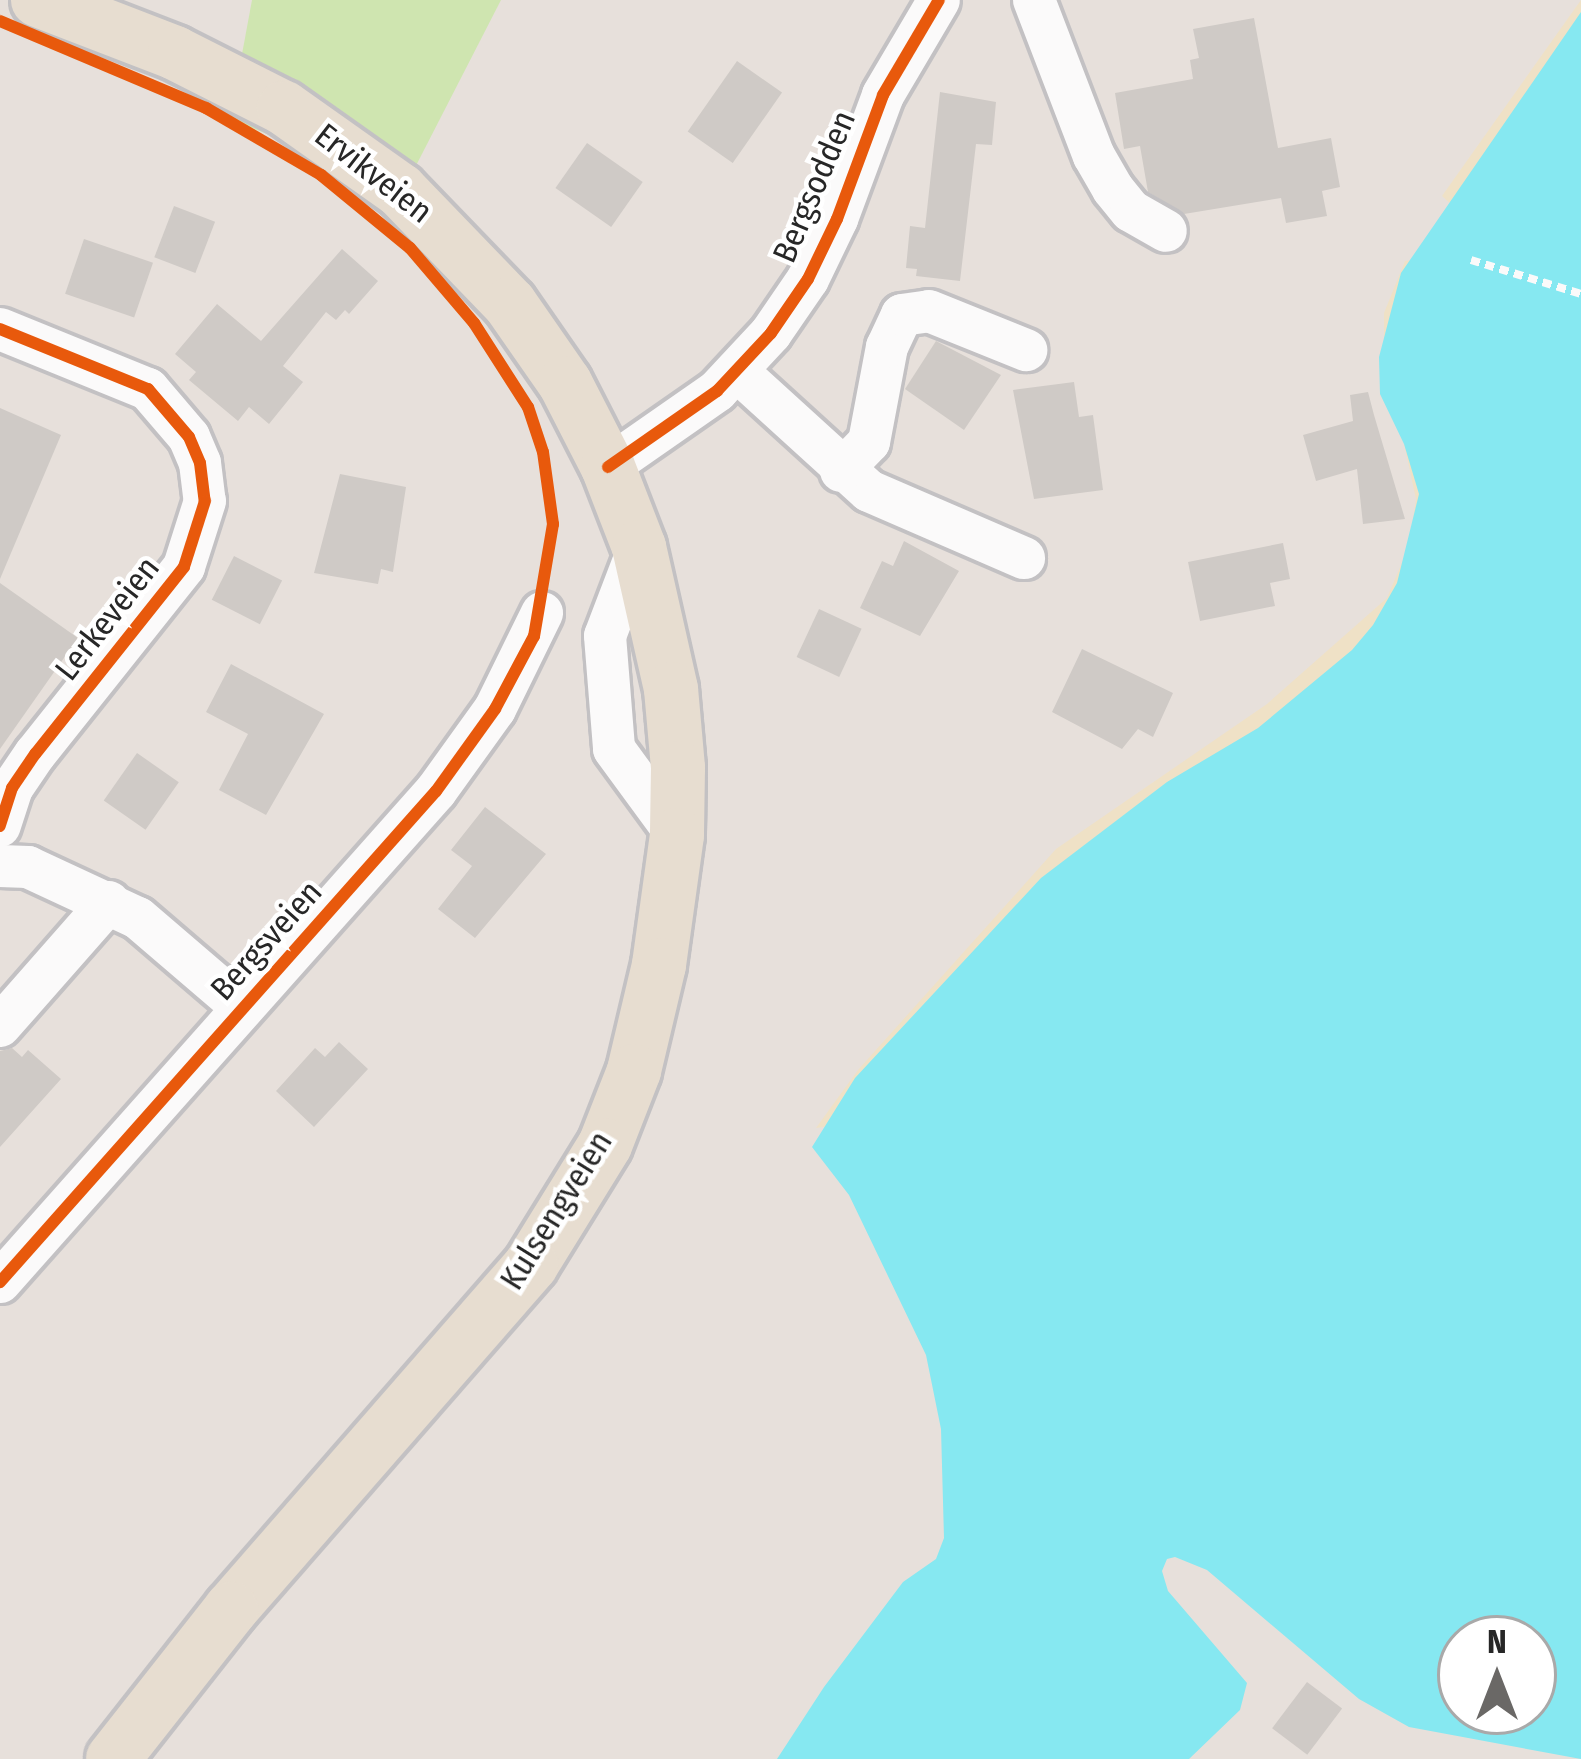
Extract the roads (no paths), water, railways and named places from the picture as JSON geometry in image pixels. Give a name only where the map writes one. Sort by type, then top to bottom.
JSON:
[{"type":"main road","name":"Ervikveien","points":[[38,0],[236,81],[348,150],[400,190],[510,304],[565,383],[608,467]]},
{"type":"main road","name":"Kulsengveien","points":[[113,1759],[231,1609],[531,1265],[605,1145],[634,1071],[659,965],[677,835],[671,689],[639,547],[608,467]]},
{"type":"street","name":"Bergsodden","points":[[608,467],[692,412],[737,370],[808,278],[837,219],[883,95],[939,0]]},
{"type":"street","points":[[1034,0],[1094,155],[1112,189],[1131,211],[1166,231]]},
{"type":"street","points":[[842,472],[869,442],[887,347],[902,315],[929,311],[1026,350]]},
{"type":"street","name":"Lerkeveien","points":[[0,329],[148,389],[189,437],[200,463],[205,501],[184,567],[35,754],[12,788],[0,826]]},
{"type":"street","points":[[737,370],[842,472],[869,491],[1024,558]]},
{"type":"street","name":"Bergsveien","points":[[0,1282],[436,791],[495,709],[542,613]]},
{"type":"street","points":[[0,866],[28,867],[138,918],[243,1008]]},
{"type":"street","points":[[0,1026],[109,902]]},
{"type":"water","points":[[1581,12],[1581,1759],[1452,1735],[1557,1735],[1557,1615],[1437,1615],[1437,1732],[1409,1727],[1359,1699],[1207,1570],[1175,1557],[1167,1559],[1162,1571],[1168,1591],[1247,1683],[1240,1710],[1189,1759],[777,1759],[903,1582],[936,1559],[944,1538],[941,1429],[926,1355],[849,1195],[812,1147],[855,1078],[1041,878],[1167,782],[1258,728],[1352,650],[1373,625],[1397,583],[1419,494],[1404,444],[1380,394],[1379,357],[1401,273]]}]
